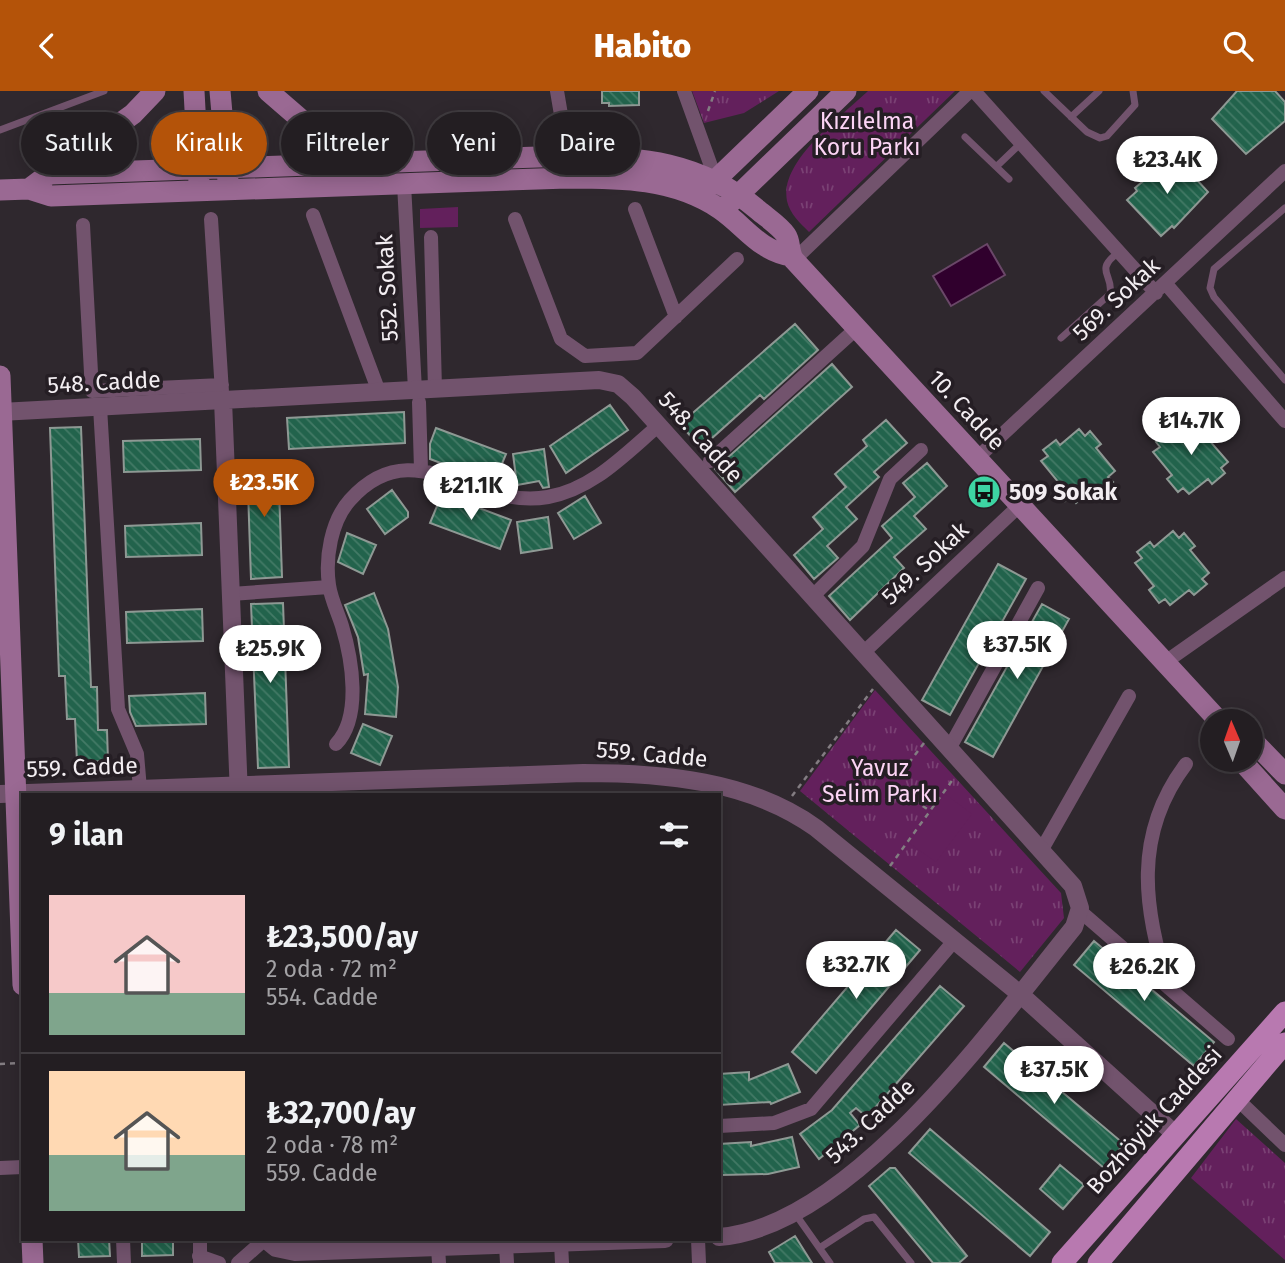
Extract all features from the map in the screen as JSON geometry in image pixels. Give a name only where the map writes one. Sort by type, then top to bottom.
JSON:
[{"type":"main road","points":[[135,112],[155,91]]},
{"type":"main road","points":[[194,91],[195,112]]},
{"type":"main road","points":[[220,91],[222,112]]},
{"type":"main road","points":[[268,91],[292,112]]},
{"type":"main road","points":[[699,196],[808,91]]},
{"type":"main road","points":[[722,211],[846,91]]},
{"type":"main road","name":"10. Cadde","points":[[413,161],[535,157]]},
{"type":"main road","name":"10. Cadde","points":[[640,158],[670,163],[716,180],[739,194],[787,235],[792,258],[1208,709]]},
{"type":"main road","points":[[29,188],[48,175]]},
{"type":"main road","points":[[198,175],[199,191]]},
{"type":"main road","points":[[228,175],[229,190]]},
{"type":"main road","name":"10. Cadde","points":[[0,190],[29,188],[51,197],[607,178],[660,184],[699,196],[722,211],[771,253],[792,258]]},
{"type":"main road","points":[[0,376],[8,794],[21,960]]},
{"type":"main road","points":[[1264,752],[1285,774]]},
{"type":"main road","points":[[1252,772],[1285,809]]},
{"type":"main road","name":"Bozhöyük Caddesi","points":[[1062,1263],[1285,1012]]},
{"type":"main road","name":"Bozhöyük Caddesi","points":[[1098,1263],[1285,1043]]},
{"type":"main road","points":[[32,1241],[33,1263]]},
{"type":"street","points":[[556,91],[560,112]]},
{"type":"street","points":[[684,91],[716,180]]},
{"type":"street","points":[[792,258],[972,91],[1119,252],[1161,289],[1285,421]]},
{"type":"street","name":"569. Sokak","points":[[976,459],[1285,171]]},
{"type":"street","name":"552. Sokak","points":[[404,184],[421,469]]},
{"type":"street","points":[[635,209],[676,317]]},
{"type":"street","points":[[313,215],[380,392]]},
{"type":"street","points":[[211,219],[222,392],[239,790]]},
{"type":"street","points":[[515,219],[563,342],[585,356],[637,353],[737,259]]},
{"type":"street","points":[[83,225],[92,391],[222,392]]},
{"type":"street","points":[[431,237],[435,389]]},
{"type":"street","points":[[709,461],[857,328]]},
{"type":"street","points":[[585,356],[586,381]]},
{"type":"street","name":"548. Cadde","points":[[1,412],[100,407],[222,392],[380,392],[417,396],[435,389],[586,381],[606,381],[623,387],[1073,886],[1080,901],[1080,911]]},
{"type":"street","points":[[100,407],[117,709],[137,754],[140,789]]},
{"type":"street","points":[[336,744],[348,726],[351,689],[347,647],[329,587],[333,535],[348,502],[376,478],[403,469],[421,469],[505,498],[551,496],[578,488],[604,473],[659,426]]},
{"type":"street","points":[[812,597],[863,546],[890,479],[921,450]]},
{"type":"street","name":"549. Sokak","points":[[863,653],[1019,506]]},
{"type":"street","points":[[1164,663],[1285,578]]},
{"type":"street","points":[[231,594],[329,587]]},
{"type":"street","points":[[949,749],[1038,588]]},
{"type":"street","points":[[1041,851],[1129,696]]},
{"type":"street","points":[[1169,988],[1151,920],[1149,860],[1157,811],[1170,785],[1186,764]]},
{"type":"street","name":"559. Cadde","points":[[62,793],[140,789],[239,790],[612,772],[704,782],[751,795],[783,808],[816,828],[1020,994],[1176,1135]]},
{"type":"street","points":[[1020,994],[1073,927],[1080,911],[1228,1039]]},
{"type":"street","points":[[721,1126],[774,1123],[811,1109],[954,941]]},
{"type":"street","name":"543. Cadde","points":[[721,1237],[749,1231],[794,1212],[837,1184],[883,1148],[967,1059],[1020,994]]},
{"type":"street","points":[[1237,1099],[1285,1145]]},
{"type":"street","points":[[0,1168],[21,1167]]},
{"type":"street","points":[[123,1241],[124,1263]]},
{"type":"street","points":[[200,1241],[200,1259],[219,1263]]},
{"type":"street","points":[[238,1263],[263,1241]]},
{"type":"street","points":[[269,1241],[288,1252],[318,1257],[379,1256],[506,1245],[603,1241]]},
{"type":"street","points":[[698,1241],[699,1263]]},
{"type":"street","points":[[561,1243],[562,1263]]},
{"type":"street","points":[[506,1245],[507,1263]]},
{"type":"lane","points":[[0,130],[104,91]]},
{"type":"lane","points":[[1071,117],[1099,91]]},
{"type":"lane","points":[[1046,92],[1092,136],[1107,136],[1135,105],[1133,91]]},
{"type":"lane","points":[[965,137],[1009,179]]},
{"type":"lane","points":[[997,166],[1021,143]]},
{"type":"lane","points":[[1284,213],[1214,269],[1210,288],[1214,297],[1285,380]]},
{"type":"lane","points":[[1060,338],[1110,294],[1105,268],[1108,260],[1119,252]]},
{"type":"lane","points":[[794,1212],[831,1263]]},
{"type":"lane","points":[[821,1247],[864,1219],[874,1217],[911,1263]]},
{"type":"path","points":[[783,808],[883,676]]},
{"type":"path","points":[[930,811],[892,785],[933,731]]},
{"type":"path","points":[[880,880],[963,765]]},
{"type":"path","points":[[0,1064],[21,1063]]},
{"type":"green space","points":[[692,91],[779,91],[744,113],[704,123]]},
{"type":"green space","name":"Kızılelma Koru Parkı","points":[[868,91],[955,91],[809,232],[788,206],[787,186],[793,170],[815,140]]},
{"type":"green space","points":[[458,207],[458,227],[420,228],[420,209]]},
{"type":"green space","name":"Yavuz Selim Parkı","points":[[875,690],[1061,893],[1064,918],[1020,972],[800,791]]},
{"type":"green space","points":[[945,794],[972,814],[936,862],[909,843]]},
{"type":"green space","points":[[1236,1119],[1285,1163],[1285,1260],[1191,1178]]},
{"type":"shaded area","points":[[987,244],[1005,275],[951,306],[933,276]]},
{"type":"building","points":[[602,91],[639,91],[639,105],[609,106],[609,103],[602,103]]},
{"type":"building","points":[[1237,91],[1275,91],[1285,102],[1285,121],[1246,154],[1212,119]]},
{"type":"building","points":[[1174,155],[1208,192],[1174,228],[1172,226],[1161,236],[1127,200],[1137,191],[1135,188]]},
{"type":"building","points":[[795,324],[818,350],[764,399],[760,395],[701,448],[680,424]]},
{"type":"building","points":[[832,364],[852,387],[735,492],[715,469]]},
{"type":"building","points":[[610,405],[628,430],[566,473],[550,446]]},
{"type":"building","points":[[404,412],[405,443],[289,449],[287,418]]},
{"type":"building","points":[[886,420],[907,443],[874,472],[879,477],[846,507],[857,519],[827,546],[838,558],[814,579],[794,555],[823,529],[813,517],[846,487],[835,474],[867,446],[863,440]]},
{"type":"building","points":[[1192,420],[1197,427],[1203,422],[1213,435],[1208,439],[1228,462],[1221,468],[1225,473],[1212,484],[1208,479],[1189,494],[1183,488],[1178,492],[1167,479],[1172,475],[1153,452],[1160,447],[1156,442],[1169,431],[1173,436]]},
{"type":"building","points":[[81,427],[91,687],[97,687],[98,730],[107,730],[108,761],[77,762],[75,719],[67,719],[65,676],[59,676],[50,428]]},
{"type":"building","points":[[436,428],[506,454],[494,483],[430,459],[430,444]]},
{"type":"building","points":[[1079,429],[1085,436],[1090,431],[1101,444],[1096,448],[1115,471],[1108,477],[1113,482],[1100,492],[1096,487],[1076,503],[1071,496],[1065,501],[1055,488],[1060,484],[1041,461],[1048,456],[1043,450],[1056,440],[1060,445]]},
{"type":"building","points":[[200,439],[201,470],[124,472],[123,441]]},
{"type":"building","points":[[544,449],[549,487],[543,488],[539,481],[517,485],[513,454]]},
{"type":"building","points":[[278,460],[282,577],[251,579],[247,461]]},
{"type":"building","points":[[927,463],[947,486],[914,516],[926,529],[894,557],[904,568],[850,620],[829,596],[892,538],[882,526],[915,497],[903,483]]},
{"type":"building","points":[[392,490],[408,512],[408,517],[385,534],[367,509]]},
{"type":"building","points":[[442,494],[511,520],[500,549],[430,523]]},
{"type":"building","points":[[585,496],[601,523],[574,539],[558,513]]},
{"type":"building","points":[[548,517],[552,548],[521,553],[517,522]]},
{"type":"building","points":[[201,523],[202,555],[126,557],[125,526]]},
{"type":"building","points":[[1173,531],[1179,538],[1184,533],[1195,546],[1190,550],[1209,573],[1202,579],[1207,584],[1194,595],[1189,590],[1170,605],[1165,599],[1159,603],[1149,590],[1154,586],[1135,563],[1142,558],[1137,552],[1150,542],[1154,547]]},
{"type":"building","points":[[347,533],[376,545],[363,574],[338,562]]},
{"type":"building","points":[[998,564],[1026,579],[950,715],[922,700]]},
{"type":"building","points":[[374,593],[388,629],[398,687],[396,717],[365,714],[368,674],[364,675],[358,637],[345,605]]},
{"type":"building","points":[[283,603],[289,767],[258,768],[251,604]]},
{"type":"building","points":[[1042,604],[1069,619],[993,757],[965,742]]},
{"type":"building","points":[[202,609],[203,641],[127,643],[126,612]]},
{"type":"building","points":[[205,693],[206,724],[136,726],[130,712],[129,696]]},
{"type":"building","points":[[363,724],[392,736],[380,765],[351,753]]},
{"type":"building","points":[[896,930],[920,950],[816,1073],[792,1052]]},
{"type":"building","points":[[1094,941],[1214,1042],[1194,1066],[1074,965]]},
{"type":"building","points":[[940,986],[964,1006],[867,1117],[856,1108],[850,1113],[860,1125],[819,1159],[800,1134],[832,1110]]},
{"type":"building","points":[[1004,1043],[1124,1144],[1104,1168],[984,1067]]},
{"type":"building","points":[[788,1064],[800,1092],[771,1104],[721,1105],[721,1074],[749,1072],[749,1080]]},
{"type":"building","points":[[930,1129],[1050,1232],[1030,1256],[909,1153]]},
{"type":"building","points":[[792,1137],[799,1167],[768,1174],[722,1175],[721,1144],[751,1142],[751,1146]]},
{"type":"building","points":[[1060,1165],[1084,1185],[1063,1209],[1040,1189]]},
{"type":"building","points":[[890,1168],[895,1168],[967,1256],[959,1263],[933,1263],[869,1186]]},
{"type":"building","points":[[795,1236],[812,1263],[775,1263],[769,1252]]},
{"type":"building","points":[[78,1241],[109,1241],[110,1256],[79,1257]]},
{"type":"building","points":[[142,1241],[173,1241],[173,1255],[142,1256]]},
{"type":"place","name":"509 Sokak","points":[[984,492]]}]
